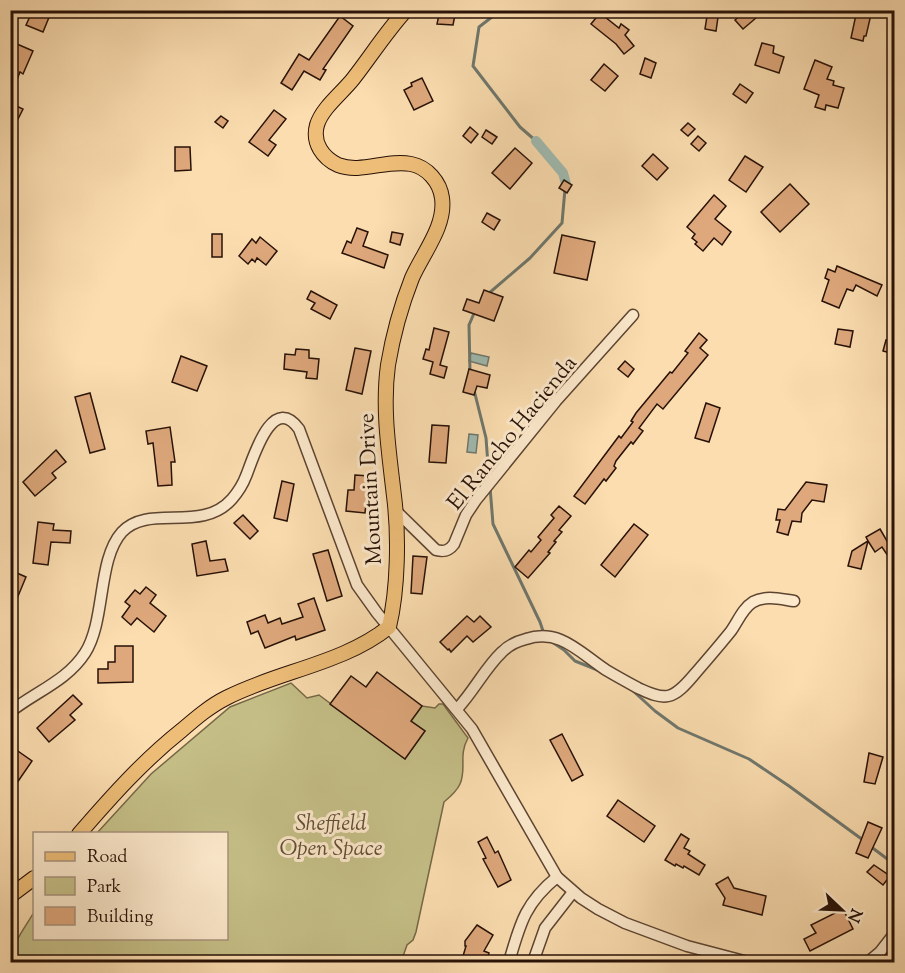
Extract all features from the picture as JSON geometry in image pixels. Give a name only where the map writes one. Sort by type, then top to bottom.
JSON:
[{"type":"main road","name":"Mountain Drive","points":[[389,627],[394,607],[395,510],[385,408],[389,363],[403,302],[442,217],[442,195],[433,177],[416,165],[404,163],[352,168],[340,166],[324,155],[318,146],[316,135],[318,123],[325,111],[406,10]]},
{"type":"main road","points":[[81,832],[130,775],[204,712],[224,698],[358,647],[389,627]]},
{"type":"main road","points":[[10,896],[33,879]]},
{"type":"street","name":"El Rancho Hacienda","points":[[395,510],[431,547],[441,551],[451,548],[466,515],[476,500],[556,401],[633,315]]},
{"type":"street","points":[[10,712],[62,677],[85,653],[94,633],[103,581],[114,545],[121,533],[127,527],[143,520],[187,518],[208,514],[225,506],[241,487],[269,425],[280,420],[291,421],[299,429],[357,585],[457,709],[484,748],[558,877],[573,892],[607,915],[638,929],[687,946],[748,963]]},
{"type":"street","points":[[457,709],[503,651],[519,641],[534,636],[549,635],[572,644],[607,670],[647,693],[668,696],[687,683],[752,603],[761,599],[774,598],[794,601]]},
{"type":"street","points":[[509,963],[528,908],[535,898],[558,877]]},
{"type":"street","points":[[533,963],[545,928],[573,892]]},
{"type":"street","points":[[868,963],[894,934]]},
{"type":"green space","name":"Sheffield Open Space","points":[[291,683],[307,698],[319,695],[405,759],[425,731],[411,721],[422,706],[435,708],[443,704],[468,738],[465,744],[460,784],[444,802],[416,932],[413,940],[407,945],[401,962],[11,962],[16,942],[33,914],[33,940],[228,940],[228,832],[98,832],[151,774],[230,707]]},
{"type":"water","points":[[471,353],[489,357],[487,366],[469,361]]},
{"type":"water","points":[[469,434],[478,435],[476,453],[467,452]]},
{"type":"building","points":[[33,10],[52,10],[43,32],[26,25]]},
{"type":"building","points":[[440,10],[456,10],[453,25],[437,24]]},
{"type":"building","points":[[708,10],[719,10],[716,31],[705,29]]},
{"type":"building","points":[[750,10],[756,18],[743,29],[735,20]]},
{"type":"building","points":[[857,10],[872,10],[863,41],[851,38]]},
{"type":"building","points":[[600,13],[619,28],[621,24],[629,30],[625,35],[634,46],[624,54],[616,44],[591,24]]},
{"type":"building","points":[[340,16],[353,26],[323,69],[326,70],[320,80],[304,71],[292,90],[281,83],[299,54],[309,60]]},
{"type":"building","points":[[762,43],[774,46],[773,53],[784,57],[779,73],[755,65]]},
{"type":"building","points":[[17,44],[33,51],[23,74],[20,72],[11,95],[10,59]]},
{"type":"building","points":[[645,58],[656,63],[651,78],[640,74]]},
{"type":"building","points":[[815,60],[832,67],[827,79],[834,81],[833,85],[844,88],[838,108],[826,105],[825,110],[815,107],[819,95],[804,89]]},
{"type":"building","points":[[604,64],[618,76],[605,91],[591,80]]},
{"type":"building","points":[[422,78],[433,101],[414,110],[404,90],[412,86],[411,83]]},
{"type":"building","points":[[740,84],[753,93],[746,103],[733,94]]},
{"type":"building","points":[[10,103],[23,109],[17,121],[10,118]]},
{"type":"building","points":[[274,110],[286,119],[269,140],[276,145],[268,156],[249,142]]},
{"type":"building","points":[[221,116],[228,121],[223,128],[215,122]]},
{"type":"building","points":[[688,123],[695,129],[688,136],[681,130]]},
{"type":"building","points":[[470,127],[478,134],[471,143],[463,136]]},
{"type":"building","points":[[486,130],[497,137],[492,144],[482,137]]},
{"type":"building","points":[[698,136],[706,143],[699,151],[691,144]]},
{"type":"building","points":[[175,147],[190,147],[191,170],[175,171]]},
{"type":"building","points":[[515,148],[532,163],[510,189],[492,173]]},
{"type":"building","points":[[653,154],[668,168],[657,180],[642,166]]},
{"type":"building","points":[[745,156],[763,167],[746,192],[729,180]]},
{"type":"building","points":[[564,180],[572,185],[567,193],[559,188]]},
{"type":"building","points":[[790,184],[809,204],[780,232],[761,212]]},
{"type":"building","points":[[714,195],[726,206],[715,219],[731,232],[722,245],[714,238],[703,251],[692,238],[695,234],[687,227]]},
{"type":"building","points":[[487,213],[500,220],[494,230],[482,222]]},
{"type":"building","points":[[357,228],[368,232],[363,246],[388,255],[384,268],[342,253],[347,241],[351,243]]},
{"type":"building","points":[[392,232],[403,234],[400,245],[390,242]]},
{"type":"building","points":[[212,234],[222,234],[222,257],[212,257]]},
{"type":"building","points":[[562,235],[595,242],[587,280],[554,273]]},
{"type":"building","points":[[260,237],[277,251],[266,265],[257,258],[255,262],[252,259],[248,264],[239,256],[252,239],[256,243]]},
{"type":"building","points":[[837,266],[882,285],[877,296],[856,285],[853,291],[847,289],[839,308],[822,301],[829,280],[825,278],[828,269],[835,272]]},
{"type":"building","points":[[484,290],[503,297],[494,321],[463,310],[467,299],[479,303]]},
{"type":"building","points":[[311,291],[337,305],[330,319],[311,309],[315,303],[307,299]]},
{"type":"building","points":[[434,328],[449,332],[440,365],[447,367],[444,378],[430,374],[433,362],[423,359],[426,349],[429,350]]},
{"type":"building","points":[[838,329],[853,331],[850,347],[835,344]]},
{"type":"building","points":[[699,333],[707,340],[700,348],[708,355],[663,409],[657,404],[639,428],[643,431],[633,444],[631,442],[616,461],[614,466],[616,468],[606,481],[604,479],[585,504],[574,496],[619,436],[621,438],[633,422],[631,421],[636,413],[688,353],[685,351]]},
{"type":"building","points":[[886,340],[894,342],[894,354],[883,351]]},
{"type":"building","points":[[355,348],[371,351],[362,394],[346,390]]},
{"type":"building","points":[[296,349],[309,350],[309,358],[319,359],[317,379],[306,378],[307,372],[284,369],[285,354],[295,355]]},
{"type":"building","points":[[181,356],[207,366],[197,391],[172,382]]},
{"type":"building","points":[[625,361],[634,369],[628,377],[618,369]]},
{"type":"building","points":[[469,369],[490,375],[487,388],[477,386],[474,395],[463,392]]},
{"type":"building","points":[[90,393],[105,449],[90,453],[75,397]]},
{"type":"building","points":[[706,403],[720,408],[709,442],[695,438]]},
{"type":"building","points":[[432,425],[449,426],[446,463],[429,462]]},
{"type":"building","points":[[170,427],[175,462],[171,462],[172,485],[158,486],[153,443],[148,444],[146,431]]},
{"type":"building","points":[[56,450],[66,462],[52,473],[56,478],[35,496],[23,482]]},
{"type":"building","points":[[355,475],[369,476],[365,513],[346,511],[348,490],[354,490]]},
{"type":"building","points":[[282,481],[294,484],[287,521],[274,518]]},
{"type":"building","points":[[806,482],[827,485],[824,502],[812,500],[802,513],[801,522],[792,521],[788,535],[777,532],[780,520],[776,520],[778,509],[785,510]]},
{"type":"building","points":[[559,506],[571,516],[559,530],[562,532],[554,541],[556,542],[548,552],[550,553],[528,578],[515,567],[541,540],[538,537],[554,518],[551,515]]},
{"type":"building","points":[[243,515],[258,531],[250,539],[234,523]]},
{"type":"building","points":[[38,522],[54,524],[53,530],[71,531],[70,543],[51,542],[48,565],[33,563]]},
{"type":"building","points":[[634,524],[648,535],[615,577],[601,565]]},
{"type":"building","points":[[880,529],[887,541],[890,538],[894,545],[894,552],[888,556],[882,547],[875,552],[866,537]]},
{"type":"building","points":[[206,541],[210,561],[225,559],[228,571],[197,576],[192,544]]},
{"type":"building","points":[[868,541],[861,569],[848,566],[852,551]]},
{"type":"building","points":[[328,550],[342,596],[327,601],[313,554]]},
{"type":"building","points":[[413,556],[427,557],[422,594],[411,593]]},
{"type":"building","points":[[10,570],[26,577],[11,613],[10,613]]},
{"type":"building","points":[[146,587],[156,595],[150,603],[166,616],[154,632],[137,618],[131,625],[122,617],[130,606],[125,602],[135,590],[140,594]]},
{"type":"building","points":[[314,598],[325,630],[296,640],[295,636],[265,648],[258,631],[251,634],[247,622],[265,615],[268,623],[280,618],[282,624],[303,617],[298,604]]},
{"type":"building","points":[[467,616],[474,622],[480,616],[491,627],[473,642],[467,636],[451,652],[440,642]]},
{"type":"building","points":[[115,646],[133,646],[133,682],[98,683],[98,669],[108,669],[108,662],[115,662]]},
{"type":"building","points":[[377,672],[422,706],[411,721],[425,731],[405,759],[330,704],[351,676],[366,687]]},
{"type":"building","points":[[73,695],[82,704],[70,715],[75,720],[49,742],[37,728]]},
{"type":"building","points":[[562,734],[583,775],[572,781],[550,740]]},
{"type":"building","points":[[15,749],[32,761],[10,793],[10,756]]},
{"type":"building","points":[[869,753],[883,757],[875,784],[864,782]]},
{"type":"building","points":[[618,800],[655,826],[644,842],[607,816]]},
{"type":"building","points":[[868,822],[882,828],[868,858],[856,853]]},
{"type":"building","points":[[681,834],[689,839],[684,848],[690,851],[688,854],[705,865],[699,875],[684,866],[683,868],[676,864],[675,866],[665,860]]},
{"type":"building","points":[[487,837],[495,853],[498,851],[511,880],[498,887],[483,859],[486,858],[478,842]]},
{"type":"building","points":[[874,865],[890,876],[883,885],[867,872]]},
{"type":"building","points":[[728,877],[734,888],[766,896],[762,915],[723,905],[725,898],[716,884]]},
{"type":"building","points":[[843,909],[853,929],[810,951],[804,939],[816,933],[811,925]]},
{"type":"building","points":[[477,925],[493,935],[484,951],[489,953],[487,961],[461,963],[466,946],[465,941]]},
{"type":"waterway","points":[[501,10],[479,27],[473,66],[520,127],[536,141]]},
{"type":"waterway","points":[[536,141],[563,173],[566,184]]},
{"type":"waterway","points":[[488,294],[530,258],[562,223],[565,189]]},
{"type":"waterway","points":[[470,372],[469,325],[475,311]]},
{"type":"waterway","points":[[474,390],[486,438],[489,478]]},
{"type":"waterway","points":[[490,487],[493,524],[544,634]]},
{"type":"waterway","points":[[552,642],[575,661],[600,671]]},
{"type":"waterway","points":[[631,689],[678,728],[749,759],[863,840]]},
{"type":"waterway","points":[[870,846],[894,864]]}]
